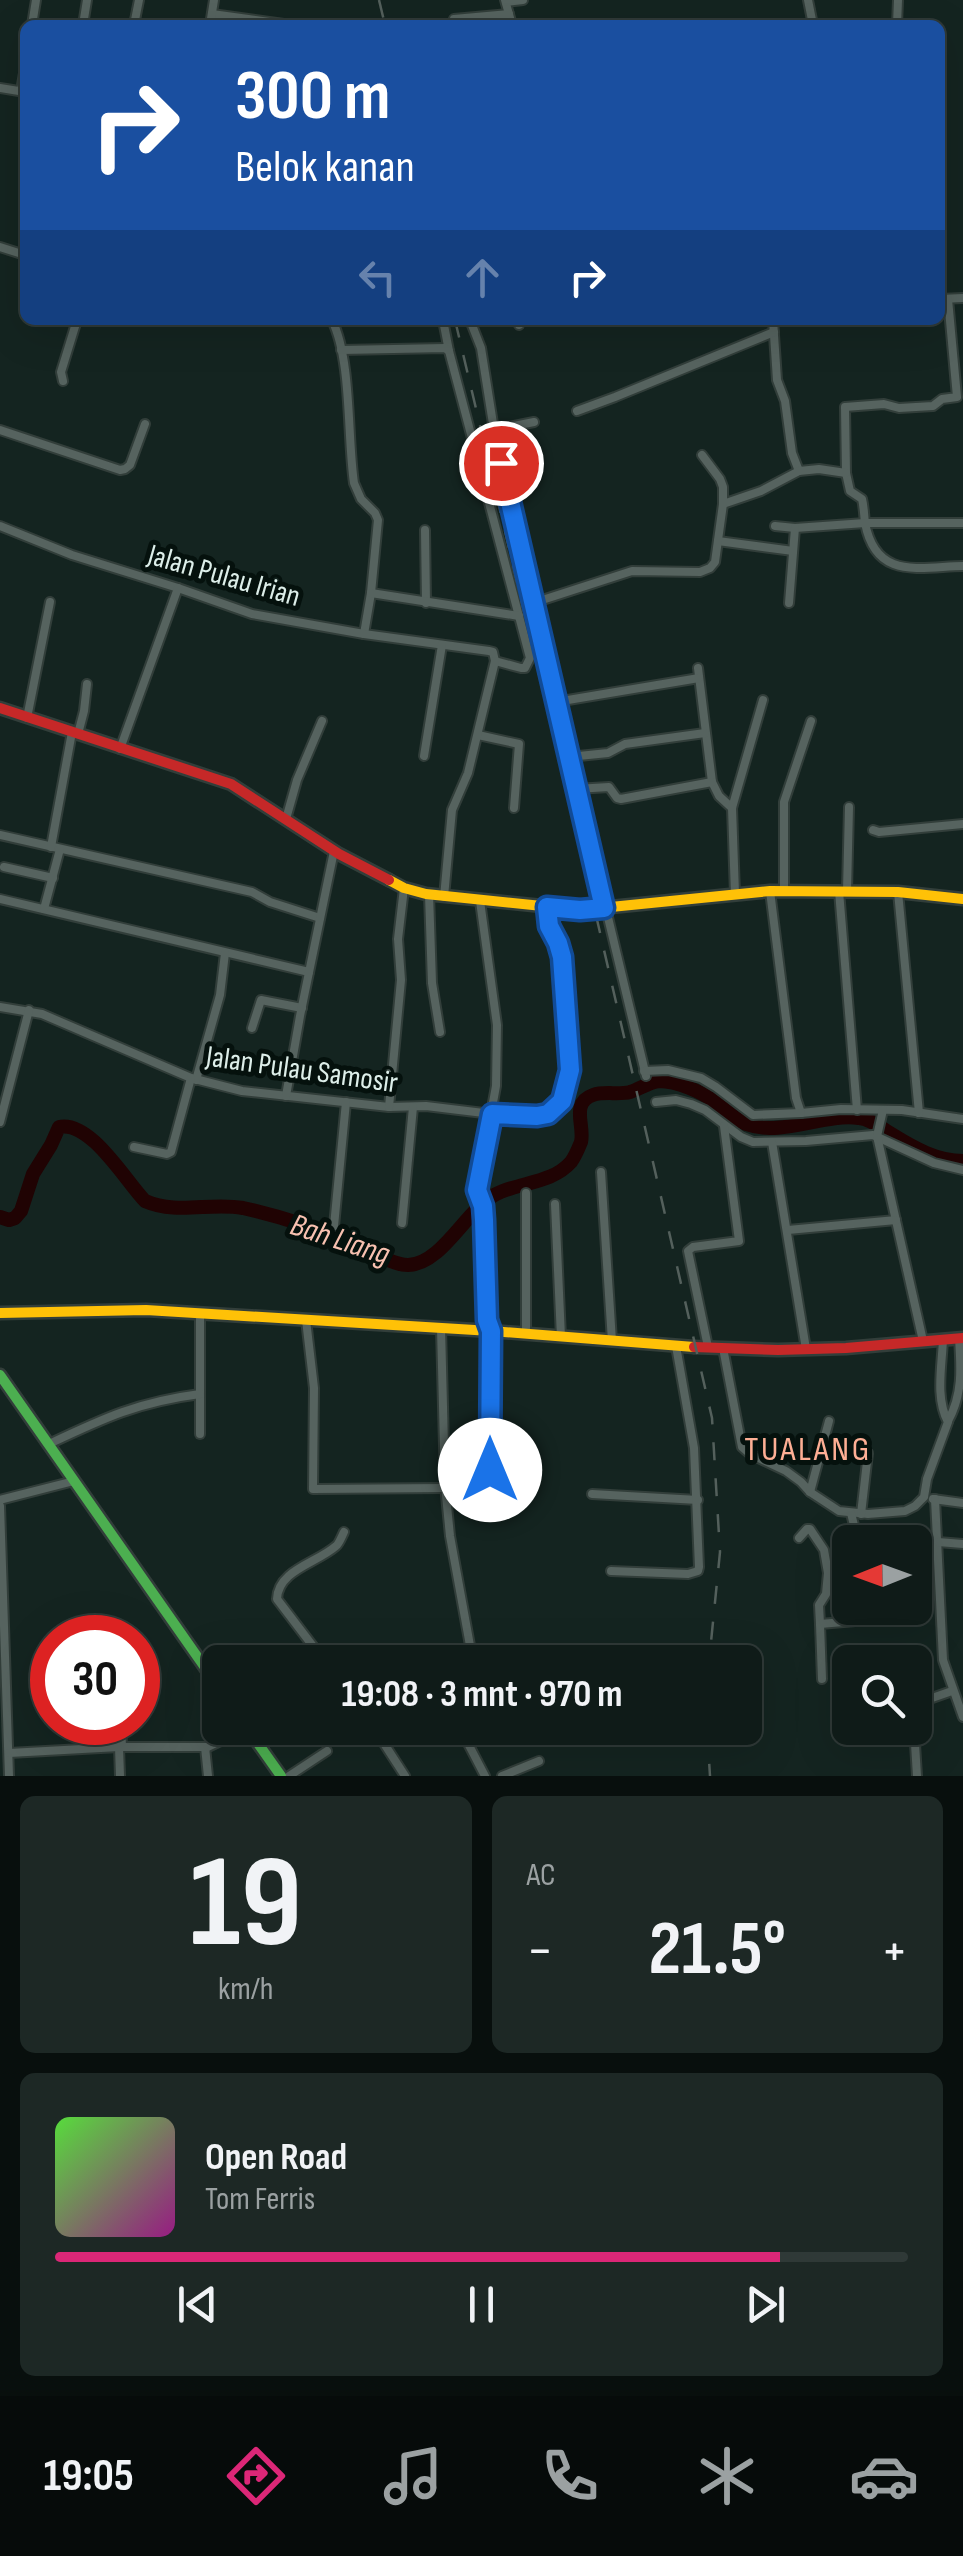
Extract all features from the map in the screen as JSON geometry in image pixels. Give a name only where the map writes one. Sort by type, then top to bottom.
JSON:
[{"type":"main road","points":[[0,708],[231,784],[334,850],[404,888],[444,897],[580,910],[770,891],[898,892],[963,898]]},
{"type":"main road","points":[[0,1314],[146,1310],[724,1348],[806,1349],[961,1338]]},
{"type":"main road","points":[[0,1375],[202,1663]]},
{"type":"main road","points":[[259,1745],[281,1776]]},
{"type":"street","points":[[211,20],[214,0]]},
{"type":"street","points":[[511,20],[505,1],[523,0]]},
{"type":"street","points":[[212,14],[253,20]]},
{"type":"street","points":[[454,19],[509,14]]},
{"type":"street","points":[[945,307],[957,397],[942,399],[932,406],[844,407],[846,473],[848,488],[862,499],[865,524],[875,551],[886,562],[902,567],[963,566]]},
{"type":"street","points":[[63,382],[61,372],[75,325]]},
{"type":"street","points":[[333,325],[345,374],[354,483],[378,520],[364,634]]},
{"type":"street","points":[[444,325],[530,658],[529,664],[521,668],[495,660],[468,773],[452,810],[444,897]]},
{"type":"street","points":[[472,325],[484,362],[494,430],[645,1073],[668,1070],[701,1078],[754,1115],[842,1109],[963,1119]]},
{"type":"street","points":[[576,411],[615,398],[772,325]]},
{"type":"street","points":[[776,325],[778,380],[792,454],[800,471]]},
{"type":"street","points":[[340,350],[449,350]]},
{"type":"street","points":[[494,430],[534,422]]},
{"type":"street","points":[[0,430],[125,470],[144,424]]},
{"type":"street","points":[[533,602],[632,572],[704,571],[715,562],[723,504],[720,478],[702,454]]},
{"type":"street","points":[[723,504],[761,491],[800,471],[846,473]]},
{"type":"street","points":[[775,526],[963,523]]},
{"type":"street","name":"Jalan Pulau Irian","points":[[0,526],[72,555],[252,614],[488,651],[493,652],[495,660]]},
{"type":"street","points":[[789,603],[794,528]]},
{"type":"street","points":[[425,530],[426,603]]},
{"type":"street","points":[[718,541],[793,551]]},
{"type":"street","points":[[120,749],[178,588]]},
{"type":"street","points":[[371,593],[518,616]]},
{"type":"street","points":[[27,718],[50,602]]},
{"type":"street","points":[[424,756],[442,645]]},
{"type":"street","points":[[556,702],[698,673],[712,782],[732,808]]},
{"type":"street","points":[[44,909],[53,878],[75,733],[87,684]]},
{"type":"street","points":[[735,894],[732,808],[763,700]]},
{"type":"street","points":[[286,820],[297,780],[322,721]]},
{"type":"street","points":[[784,891],[784,802],[811,722]]},
{"type":"street","points":[[569,757],[608,754],[622,744],[705,732]]},
{"type":"street","points":[[478,735],[519,744],[514,808]]},
{"type":"street","points":[[576,789],[609,788],[622,799],[712,782]]},
{"type":"street","points":[[849,806],[843,892],[858,1110]]},
{"type":"street","points":[[873,830],[963,824]]},
{"type":"street","points":[[0,835],[252,892],[320,918]]},
{"type":"street","points":[[286,1096],[334,850]]},
{"type":"street","points":[[4,867],[53,878]]},
{"type":"street","points":[[389,1107],[404,888]]},
{"type":"street","points":[[770,891],[801,1113]]},
{"type":"street","points":[[898,892],[919,1113]]},
{"type":"street","points":[[429,894],[432,983],[440,1032]]},
{"type":"street","points":[[0,899],[309,972]]},
{"type":"street","points":[[480,902],[496,1025],[496,1086],[477,1190],[483,1206],[487,1320],[491,1331],[490,1470]]},
{"type":"street","name":"Jalan Pulau Samosir","points":[[0,1007],[42,1014],[193,1079],[242,1090],[389,1107],[548,1114],[562,1101],[570,1070],[562,957],[549,926],[547,907]]},
{"type":"street","points":[[134,1147],[170,1152],[220,995],[225,953]]},
{"type":"street","points":[[252,1028],[261,1000],[302,1008]]},
{"type":"street","points":[[0,1122],[30,1010]]},
{"type":"street","points":[[656,1102],[676,1100],[691,1104],[753,1142],[877,1134],[934,1163],[963,1170]]},
{"type":"street","points":[[334,1226],[346,1102]]},
{"type":"street","points":[[402,1223],[412,1106]]},
{"type":"street","points":[[882,1113],[877,1134],[923,1341]]},
{"type":"street","points":[[708,1347],[688,1251],[739,1241],[724,1126]]},
{"type":"street","points":[[772,1142],[806,1349]]},
{"type":"street","points":[[601,1172],[612,1341]]},
{"type":"street","points":[[526,1194],[526,1334]]},
{"type":"street","points":[[555,1204],[561,1337]]},
{"type":"street","points":[[788,1230],[896,1220]]},
{"type":"street","points":[[200,1313],[200,1434]]},
{"type":"street","points":[[306,1320],[314,1388],[313,1489],[445,1488]]},
{"type":"street","points":[[441,1328],[445,1488],[470,1645]]},
{"type":"street","points":[[724,1348],[742,1447],[786,1471],[839,1511],[904,1511],[924,1497],[927,1479],[956,1405],[961,1384],[961,1338]]},
{"type":"street","points":[[943,1339],[940,1400],[948,1422]]},
{"type":"street","points":[[612,1572],[688,1574],[698,1570],[694,1448],[676,1346]]},
{"type":"street","points":[[48,1444],[133,1407],[200,1394]]},
{"type":"street","points":[[810,1492],[829,1421]]},
{"type":"street","points":[[857,1525],[868,1453]]},
{"type":"street","points":[[9,1776],[0,1503],[74,1481]]},
{"type":"street","points":[[592,1494],[698,1500]]},
{"type":"street","points":[[924,1497],[963,1503]]},
{"type":"street","points":[[935,1500],[943,1660],[963,1717]]},
{"type":"street","points":[[799,1538],[810,1529],[824,1550],[828,1573],[826,1594],[819,1605],[822,1679]]},
{"type":"street","points":[[313,1645],[277,1600],[277,1592],[284,1580],[338,1545],[344,1532]]},
{"type":"street","points":[[938,1542],[963,1544]]},
{"type":"street","points":[[820,1624],[832,1623]]},
{"type":"street","points":[[932,1698],[952,1691]]},
{"type":"street","points":[[9,1753],[209,1745]]},
{"type":"street","points":[[385,1745],[405,1776]]},
{"type":"street","points":[[469,1745],[485,1776]]},
{"type":"street","points":[[915,1745],[917,1776]]},
{"type":"street","points":[[120,1747],[120,1776]]},
{"type":"street","points":[[205,1747],[208,1776]]},
{"type":"street","points":[[289,1776],[327,1751]]},
{"type":"street","points":[[502,1776],[539,1762]]},
{"type":"waterway","name":"Bah Liang","points":[[0,1217],[9,1220],[21,1211],[33,1174],[59,1127],[71,1127],[95,1142],[145,1201],[181,1208],[243,1208],[331,1234],[395,1263],[419,1263],[441,1249],[488,1199],[542,1180],[571,1162],[581,1142],[580,1109],[586,1099],[597,1094],[630,1092],[659,1081],[696,1091],[746,1124],[774,1128],[845,1117],[864,1119],[926,1153],[963,1161]]},
{"type":"railway","points":[[379,0],[384,20]]},
{"type":"railway","points":[[456,325],[712,1418],[720,1552],[711,1645]]},
{"type":"railway","points":[[708,1745],[710,1776]]},
{"type":"traffic: fast","points":[[0,1375],[202,1663]]},
{"type":"traffic: fast","points":[[259,1745],[281,1776]]},
{"type":"traffic: slow","points":[[389,880],[426,894],[581,910],[770,891],[898,892],[963,899]]},
{"type":"traffic: slow","points":[[0,1313],[146,1310],[694,1347]]},
{"type":"traffic: jam","points":[[0,708],[231,784],[339,854],[389,880]]},
{"type":"traffic: jam","points":[[694,1347],[846,1348],[963,1338]]},
{"type":"district","name":"TUALANG","points":[[808,1449]]},
{"type":"route","points":[[490,1470],[491,1331],[487,1320],[483,1206],[477,1190],[492,1114],[548,1114],[562,1101],[570,1070],[562,957],[549,926],[547,907],[604,908],[501,463]]}]
